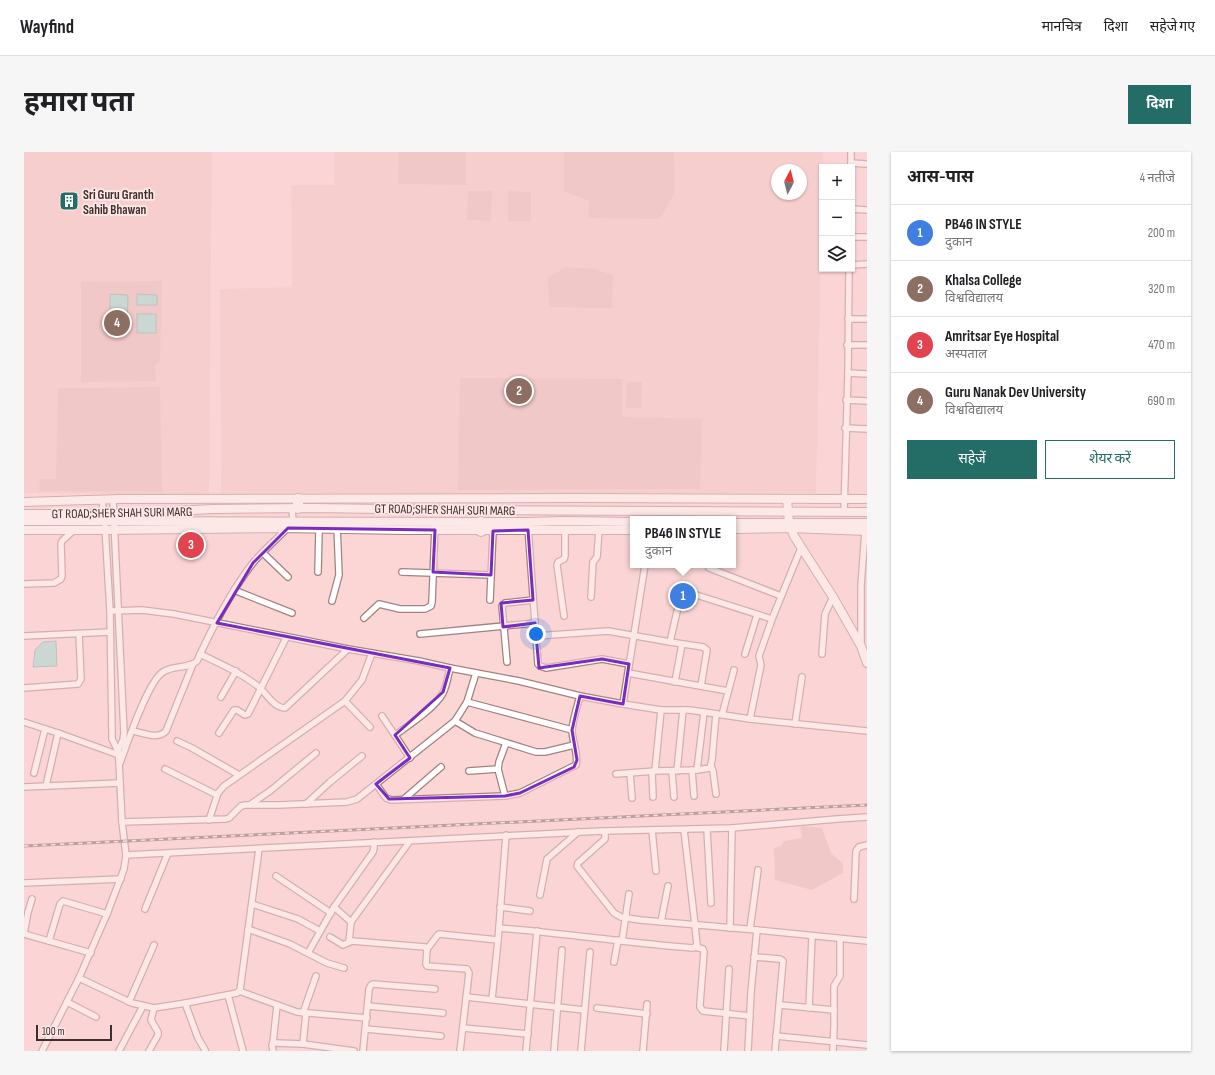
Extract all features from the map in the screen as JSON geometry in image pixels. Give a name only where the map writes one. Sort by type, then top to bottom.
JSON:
[{"type":"main road","points":[[24,502],[113,500],[296,505],[568,498],[867,499]]},
{"type":"main road","points":[[787,499],[790,526],[861,646],[867,663]]},
{"type":"main road","name":"GT ROAD;SHER SHAH SURI MARG","points":[[24,521],[104,518],[213,509],[296,505],[867,512]]},
{"type":"main road","name":"GT ROAD;SHER SHAH SURI MARG","points":[[24,514],[104,518]]},
{"type":"main road","name":"GT ROAD;SHER SHAH SURI MARG","points":[[114,517],[337,526],[528,526],[565,521],[630,522]]},
{"type":"main road","points":[[736,523],[866,529]]},
{"type":"main road","points":[[24,530],[115,530],[290,525],[319,529],[337,526]]},
{"type":"main road","points":[[481,526],[493,531],[528,526],[565,530],[630,530]]},
{"type":"main road","points":[[736,529],[790,526]]},
{"type":"street","points":[[851,152],[851,164]]},
{"type":"street","points":[[855,165],[867,164]]},
{"type":"street","points":[[855,209],[867,210]]},
{"type":"street","points":[[855,237],[867,237]]},
{"type":"street","points":[[855,265],[867,264]]},
{"type":"street","points":[[844,512],[849,272]]},
{"type":"street","points":[[848,319],[867,319]]},
{"type":"street","points":[[848,345],[867,345]]},
{"type":"street","points":[[848,373],[867,374]]},
{"type":"street","points":[[846,400],[867,401]]},
{"type":"street","points":[[845,428],[867,429]]},
{"type":"street","points":[[42,1051],[80,978],[91,953],[121,879],[126,855],[122,822],[120,765],[118,753],[112,739],[110,611],[106,530],[102,500]]},
{"type":"street","points":[[113,500],[124,733],[124,740],[118,753]]},
{"type":"street","points":[[133,731],[158,736],[166,731],[193,664],[197,661],[234,590],[262,553],[290,525],[296,505]]},
{"type":"street","points":[[332,601],[339,575],[337,526]]},
{"type":"street","points":[[364,618],[379,604],[400,609],[430,607],[432,602],[435,526]]},
{"type":"street","points":[[528,526],[538,664],[542,668],[602,659],[629,664]]},
{"type":"street","points":[[318,572],[319,529]]},
{"type":"street","points":[[861,646],[861,586],[866,529]]},
{"type":"street","points":[[24,584],[54,583],[61,579],[60,544],[62,540],[74,530]]},
{"type":"street","points":[[564,616],[557,565],[558,562],[564,559],[565,556],[565,530]]},
{"type":"street","points":[[591,597],[593,562],[597,557],[599,530]]},
{"type":"street","points":[[490,600],[493,531]]},
{"type":"street","points":[[750,719],[761,665],[759,656],[781,596],[802,548]]},
{"type":"street","points":[[262,553],[288,577]]},
{"type":"street","points":[[623,704],[645,568]]},
{"type":"street","points":[[709,568],[781,596]]},
{"type":"street","points":[[402,572],[492,575]]},
{"type":"street","points":[[234,590],[292,613]]},
{"type":"street","points":[[670,642],[681,594],[684,592],[772,619]]},
{"type":"street","points":[[822,654],[825,614],[833,597]]},
{"type":"street","points":[[507,662],[502,609],[504,604],[533,600]]},
{"type":"street","points":[[110,611],[142,610],[174,614],[286,638],[419,661],[520,681],[580,696],[623,704],[661,710],[704,712],[750,719],[867,731]]},
{"type":"street","points":[[745,654],[757,615]]},
{"type":"street","points":[[420,634],[535,623]]},
{"type":"street","points":[[536,636],[608,631],[703,647],[706,649],[701,686]]},
{"type":"street","points":[[24,636],[110,632]]},
{"type":"street","points":[[24,688],[78,684],[80,679],[79,634]]},
{"type":"street","points":[[219,733],[234,710],[237,710],[245,715],[248,714],[286,638]]},
{"type":"street","points":[[675,682],[682,644]]},
{"type":"street","points":[[200,654],[236,671],[260,688],[278,706],[285,708],[348,649]]},
{"type":"street","points":[[209,820],[217,795],[224,786],[345,701],[362,680],[372,653]]},
{"type":"street","points":[[120,765],[151,686],[159,675],[166,670],[193,664]]},
{"type":"street","points":[[395,735],[423,714],[440,697],[450,668]]},
{"type":"street","points":[[716,794],[711,766],[719,714],[734,670]]},
{"type":"street","points":[[221,697],[236,671]]},
{"type":"street","points":[[122,822],[228,819],[241,806],[251,804],[279,805],[354,801],[455,721],[467,702],[476,673]]},
{"type":"street","points":[[628,673],[728,691]]},
{"type":"street","points":[[795,724],[802,678]]},
{"type":"street","points":[[376,784],[386,798],[389,799],[505,796],[520,793],[576,765],[577,760],[572,730],[580,696]]},
{"type":"street","points":[[345,701],[370,727]]},
{"type":"street","points":[[467,702],[572,730]]},
{"type":"street","points":[[653,797],[654,771],[661,710]]},
{"type":"street","points":[[674,797],[675,771],[683,710]]},
{"type":"street","points":[[694,796],[695,770],[704,712]]},
{"type":"street","points":[[382,716],[410,758]]},
{"type":"street","points":[[455,721],[475,733],[541,753],[574,745]]},
{"type":"street","points":[[24,722],[118,753]]},
{"type":"street","points":[[34,773],[45,729]]},
{"type":"street","points":[[46,786],[58,733]]},
{"type":"street","points":[[177,741],[239,775]]},
{"type":"street","points":[[505,796],[498,769],[506,743]]},
{"type":"street","points":[[251,804],[270,791],[316,753]]},
{"type":"street","points":[[306,804],[362,756]]},
{"type":"street","points":[[404,799],[441,766]]},
{"type":"street","points":[[616,774],[708,769],[711,766]]},
{"type":"street","points":[[165,769],[217,795]]},
{"type":"street","points":[[469,771],[498,769]]},
{"type":"street","points":[[630,773],[632,798]]},
{"type":"street","points":[[24,788],[120,783]]},
{"type":"street","points":[[126,855],[578,832],[732,828],[867,817]]},
{"type":"street","points":[[730,928],[732,828]]},
{"type":"street","points":[[707,829],[711,903]]},
{"type":"street","points":[[652,830],[656,871]]},
{"type":"street","points":[[684,830],[696,925],[695,947]]},
{"type":"street","points":[[603,831],[605,834],[605,839],[578,863],[577,866],[616,915],[625,918],[661,922],[750,929],[867,941]]},
{"type":"street","points":[[540,895],[547,859],[578,832]]},
{"type":"street","points":[[492,999],[506,836]]},
{"type":"street","points":[[349,942],[351,922],[410,841]]},
{"type":"street","points":[[308,953],[334,907],[373,852],[374,842]]},
{"type":"street","points":[[854,899],[856,851],[859,847],[867,845]]},
{"type":"street","points":[[239,991],[259,848]]},
{"type":"street","points":[[145,909],[168,854]]},
{"type":"street","points":[[750,929],[758,870]]},
{"type":"street","points":[[276,876],[331,913]]},
{"type":"street","points":[[24,882],[121,879]]},
{"type":"street","points":[[661,922],[668,886]]},
{"type":"street","points":[[614,962],[625,918],[628,894]]},
{"type":"street","points":[[32,899],[24,934],[91,953]]},
{"type":"street","points":[[49,941],[60,904],[63,901],[107,914]]},
{"type":"street","points":[[252,904],[298,919],[320,931]]},
{"type":"street","points":[[334,907],[351,922]]},
{"type":"street","points":[[500,907],[530,911]]},
{"type":"street","points":[[499,928],[703,949],[700,1007],[703,1010],[750,1016]]},
{"type":"street","points":[[248,929],[290,944],[327,963],[344,968]]},
{"type":"street","points":[[748,1051],[757,930]]},
{"type":"street","points":[[526,1051],[537,931]]},
{"type":"street","points":[[460,1051],[468,971],[464,969],[427,966],[427,949],[438,934],[498,940]]},
{"type":"street","points":[[809,1008],[812,936]]},
{"type":"street","points":[[330,937],[344,945],[352,941],[424,946],[427,949]]},
{"type":"street","points":[[833,1051],[834,984],[840,976],[840,939]]},
{"type":"street","points":[[129,1002],[154,945]]},
{"type":"street","points":[[554,1051],[562,950]]},
{"type":"street","points":[[581,1051],[590,952]]},
{"type":"street","points":[[754,957],[780,959],[783,961],[775,1051]]},
{"type":"street","points":[[724,1051],[729,969]]},
{"type":"street","points":[[303,1044],[304,1013],[316,976]]},
{"type":"street","points":[[80,978],[129,1002],[154,1008],[228,995],[239,991],[294,1011],[367,1018]]},
{"type":"street","points":[[363,1051],[369,989],[371,985],[435,989]]},
{"type":"street","points":[[228,995],[243,1051]]},
{"type":"street","points":[[466,997],[584,1010]]},
{"type":"street","points":[[67,1002],[96,1017]]},
{"type":"street","points":[[185,1003],[198,1038],[205,1050]]},
{"type":"street","points":[[644,1051],[647,1004]]},
{"type":"street","points":[[273,1051],[272,1047],[277,1005]]},
{"type":"street","points":[[780,1005],[834,1010]]},
{"type":"street","points":[[119,1051],[143,1006]]},
{"type":"street","points":[[368,1006],[443,1013]]},
{"type":"street","points":[[148,1051],[158,1035],[158,1032],[151,1020],[154,1008]]},
{"type":"street","points":[[597,1008],[647,1014]]},
{"type":"street","points":[[463,1028],[528,1034]]},
{"type":"street","points":[[366,1029],[441,1036]]},
{"type":"street","points":[[776,1036],[867,1045]]},
{"type":"street","points":[[273,1044],[303,1044],[329,1049],[354,1051]]},
{"type":"highlighted area","points":[[288,528],[435,530],[433,572],[491,575],[493,531],[528,530],[533,600],[501,603],[503,627],[535,623],[539,668],[602,659],[629,664],[623,704],[580,696],[572,730],[577,760],[574,767],[520,793],[505,796],[389,799],[376,784],[410,758],[395,735],[443,692],[450,668],[217,623],[253,563]]},
{"type":"shaded area","points":[[24,152],[212,152],[209,495],[24,493]]},
{"type":"shaded area","points":[[335,152],[823,152],[823,164],[819,164],[819,272],[821,272],[816,493],[221,493],[220,289],[292,287],[291,185],[334,185]]},
{"type":"shaded area","points":[[399,152],[466,152],[466,185],[398,184]]},
{"type":"shaded area","points":[[564,152],[674,152],[675,192],[660,219],[588,218],[589,201],[564,191]]},
{"type":"shaded area","points":[[468,191],[492,191],[491,221],[467,220]]},
{"type":"shaded area","points":[[508,191],[531,192],[531,221],[508,221]]},
{"type":"shaded area","points":[[567,267],[594,269],[613,275],[612,308],[549,307],[548,277]]},
{"type":"shaded area","points":[[162,281],[160,361],[155,366],[156,381],[81,382],[81,282]]},
{"type":"shaded area","points":[[460,378],[622,379],[622,417],[702,419],[700,489],[458,490]]},
{"type":"shaded area","points":[[627,382],[642,382],[641,408],[626,408]]},
{"type":"shaded area","points":[[160,387],[162,492],[39,491],[40,479],[56,479],[58,388]]},
{"type":"shaded area","points":[[800,827],[822,828],[831,853],[843,864],[843,873],[812,890],[775,880],[774,848],[781,846],[784,841],[802,838]]},
{"type":"water","points":[[110,294],[128,295],[127,332],[110,331]]},
{"type":"water","points":[[137,294],[157,295],[157,305],[137,305]]},
{"type":"water","points":[[137,314],[156,314],[156,333],[137,333]]},
{"type":"water","points":[[56,641],[57,666],[33,667],[35,650],[43,642]]},
{"type":"railway","points":[[24,846],[867,805]]},
{"type":"place","name":"Sri Guru Granth Sahib Bhawan","points":[[69,201]]},
{"type":"place","name":"Guru Nanak Dev University","points":[[117,323]]},
{"type":"place","name":"Khalsa College","points":[[519,391]]},
{"type":"place","name":"Amritsar Eye Hospital","points":[[191,545]]},
{"type":"place","name":"PB46 IN STYLE","points":[[683,596]]}]
